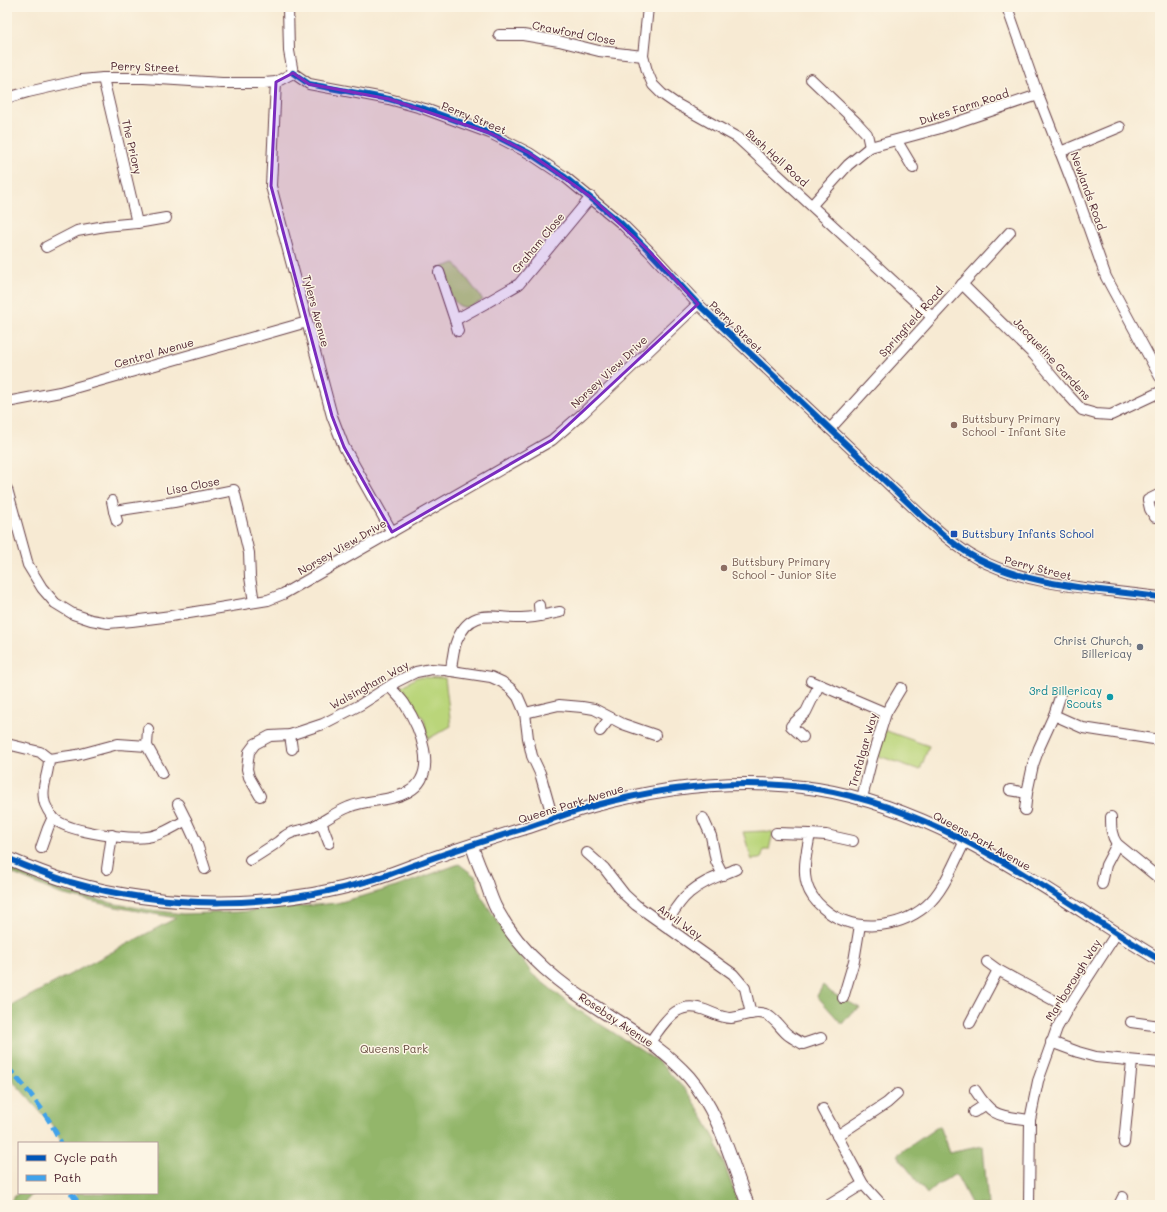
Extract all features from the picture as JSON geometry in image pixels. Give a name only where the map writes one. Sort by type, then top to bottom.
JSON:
[{"type":"street","points":[[288,7],[289,51],[293,73]]},
{"type":"street","name":"Bush Hall Road","points":[[648,7],[644,56],[647,71],[653,85],[674,103],[738,138],[932,317]]},
{"type":"street","name":"Newlands Road","points":[[1007,7],[1038,96],[1106,277],[1160,377]]},
{"type":"street","name":"Crawford Close","points":[[499,35],[523,35],[559,40],[599,51],[644,56]]},
{"type":"street","name":"Perry Street","points":[[7,98],[82,80],[103,78],[144,78],[222,83],[276,82],[293,73],[309,84],[352,91],[396,101],[425,109],[490,133],[529,154],[565,177],[622,224],[698,304],[948,540],[976,558],[1007,573],[1086,589],[1160,597]]},
{"type":"street","name":"The Priory","points":[[103,78],[137,222]]},
{"type":"street","points":[[811,79],[867,134],[870,147]]},
{"type":"street","name":"Tylers Avenue","points":[[276,82],[271,186],[332,416],[344,447],[392,532]]},
{"type":"street","name":"Dukes Farm Road","points":[[812,205],[848,165],[870,147],[897,141],[937,129],[1038,96]]},
{"type":"street","points":[[1060,152],[1120,127]]},
{"type":"street","points":[[897,141],[913,168]]},
{"type":"street","name":"Graham Close","points":[[455,320],[486,304],[519,284],[591,198]]},
{"type":"street","points":[[46,247],[77,232],[105,226],[166,218]]},
{"type":"street","name":"Springfield Road","points":[[830,429],[1010,232]]},
{"type":"street","points":[[439,272],[458,331]]},
{"type":"street","name":"Jacqueline Gardens","points":[[962,284],[1034,355],[1082,410],[1096,414],[1111,415],[1160,392]]},
{"type":"street","name":"Norsey View Drive","points":[[7,489],[28,565],[42,588],[55,603],[73,614],[91,620],[108,623],[171,616],[268,600],[283,594],[552,440],[582,414],[698,304]]},
{"type":"street","name":"Central Avenue","points":[[7,402],[60,392],[307,322]]},
{"type":"street","name":"Lisa Close","points":[[114,511],[174,502],[234,490],[249,553],[250,577],[254,602]]},
{"type":"street","points":[[1155,517],[1150,509],[1148,500],[1160,494]]},
{"type":"street","points":[[112,500],[116,522]]},
{"type":"street","points":[[539,605],[540,616]]},
{"type":"street","points":[[451,671],[456,641],[463,629],[471,621],[480,617],[494,616],[521,618],[560,612]]},
{"type":"street","name":"Walsingham Way","points":[[260,796],[249,777],[247,769],[249,752],[255,744],[270,736],[290,735],[310,729],[336,718],[360,706],[396,682],[416,672],[431,669],[491,678],[502,682],[518,697],[525,713],[532,756],[540,773],[553,819]]},
{"type":"street","points":[[803,737],[791,726],[806,712],[815,683],[886,713]]},
{"type":"street","points":[[250,860],[290,833],[312,827],[336,812],[350,806],[370,800],[392,798],[408,792],[420,780],[423,774],[425,756],[422,743],[415,722],[403,701],[390,687]]},
{"type":"street","name":"Trafalgar Way","points":[[862,798],[872,758],[886,713],[901,688]]},
{"type":"street","points":[[1025,810],[1033,765],[1060,696]]},
{"type":"street","points":[[525,713],[559,705],[594,709],[623,724],[655,735]]},
{"type":"street","points":[[1054,714],[1083,728],[1160,740]]},
{"type":"street","points":[[600,731],[610,718]]},
{"type":"street","points":[[148,729],[146,746],[162,773]]},
{"type":"street","points":[[290,735],[292,749]]},
{"type":"street","points":[[7,744],[40,752],[49,759],[77,755],[118,744],[146,746]]},
{"type":"street","points":[[49,759],[43,792],[45,803],[50,814],[66,826],[112,835],[146,837],[157,835],[186,820]]},
{"type":"street","name":"Queens Park Avenue","points":[[7,858],[40,872],[70,882],[124,894],[200,902],[253,901],[308,895],[372,880],[591,806],[642,794],[673,789],[717,785],[742,784],[796,787],[862,798],[927,822],[965,841],[1038,883],[1116,934],[1160,960]]},
{"type":"street","points":[[1010,790],[1027,793]]},
{"type":"street","points":[[178,804],[197,844],[205,869]]},
{"type":"street","points":[[1112,817],[1111,826],[1113,837],[1118,844],[1160,879]]},
{"type":"street","points":[[41,848],[48,828],[54,818]]},
{"type":"street","points":[[703,818],[711,836],[716,861],[723,875]]},
{"type":"street","points":[[321,822],[329,844]]},
{"type":"street","points":[[776,832],[826,835],[853,841]]},
{"type":"street","points":[[810,834],[805,873],[807,886],[814,900],[828,913],[844,921],[860,925],[887,924],[902,920],[926,906],[942,887],[965,841]]},
{"type":"street","points":[[107,869],[112,835]]},
{"type":"street","points":[[1102,884],[1106,865],[1118,844]]},
{"type":"street","name":"Rosebay Avenue","points":[[472,845],[496,909],[513,936],[531,957],[556,980],[650,1042],[689,1076],[708,1104],[719,1128],[748,1205]]},
{"type":"street","name":"Anvil Way","points":[[587,853],[604,868],[625,895],[636,905],[733,974],[745,988],[751,1014]]},
{"type":"street","points":[[665,925],[683,898],[689,893],[703,883],[736,868]]},
{"type":"street","points":[[843,998],[854,961],[860,925]]},
{"type":"street","name":"Marlborough Way","points":[[1029,1205],[1030,1120],[1038,1081],[1051,1042],[1068,1008],[1116,934]]},
{"type":"street","points":[[987,962],[998,970],[1068,1008]]},
{"type":"street","points":[[970,1023],[998,970]]},
{"type":"street","points":[[650,1042],[671,1014],[688,1007],[698,1008],[724,1017],[732,1018],[764,1013],[775,1020],[788,1035],[803,1044],[821,1038]]},
{"type":"street","points":[[1130,1022],[1160,1026]]},
{"type":"street","points":[[1051,1042],[1096,1057],[1160,1063]]},
{"type":"street","points":[[1124,1143],[1132,1061]]},
{"type":"street","points":[[974,1090],[991,1111],[1001,1116],[1030,1120]]},
{"type":"street","points":[[837,1136],[890,1101],[897,1094]]},
{"type":"street","points":[[974,1112],[985,1105]]},
{"type":"street","points":[[822,1109],[863,1184],[882,1205]]},
{"type":"street","points":[[829,1205],[863,1184]]},
{"type":"highlighted area","points":[[293,73],[309,84],[389,99],[490,133],[529,153],[591,197],[649,251],[698,304],[552,440],[392,532],[344,447],[332,416],[271,186],[276,82]]},
{"type":"green space","points":[[455,263],[483,300],[469,307],[462,307],[453,299],[443,267]]},
{"type":"green space","points":[[417,677],[445,678],[451,726],[428,739],[424,719],[400,688]]},
{"type":"green space","points":[[881,729],[929,746],[920,770],[873,754]]},
{"type":"green space","points":[[743,832],[773,832],[769,850],[764,850],[761,859],[755,858],[752,860]]},
{"type":"green space","name":"Queens Park","points":[[459,864],[476,877],[481,896],[532,974],[575,1008],[659,1062],[691,1096],[715,1139],[739,1205],[73,1205],[77,1202],[75,1194],[158,1194],[158,1142],[60,1142],[52,1125],[7,1074],[7,1008],[176,918],[116,907],[60,894],[7,871],[7,868],[61,891],[116,904],[183,914],[238,912],[337,903],[396,887]]},
{"type":"green space","points":[[823,985],[832,993],[860,1008],[851,1013],[842,1024],[817,996]]},
{"type":"green space","points":[[939,1126],[949,1153],[983,1146],[988,1205],[972,1205],[956,1174],[938,1184],[927,1194],[897,1155]]},
{"type":"green space","points":[[18,1193],[32,1194],[23,1205],[7,1205]]},
{"type":"marked path","points":[[7,1067],[37,1103],[50,1122],[61,1142]]},
{"type":"marked path","points":[[72,1194],[80,1205]]},
{"type":"cycle path","points":[[293,73],[309,84],[389,99],[425,109],[490,133],[529,153],[565,177],[621,223],[698,304],[921,515],[969,554],[997,568],[1042,581],[1090,589],[1160,597]]},
{"type":"cycle path","points":[[7,858],[70,882],[145,898],[221,902],[260,901],[335,890],[372,880],[467,846],[593,806],[620,799],[648,793],[704,786],[733,784],[789,786],[817,789],[865,800],[910,815],[954,835],[1038,883],[1160,960]]},
{"type":"place","name":"Buttsbury Primary School - Infant Site","points":[[954,425]]},
{"type":"place","name":"Buttsbury Infants School","points":[[954,534]]},
{"type":"place","name":"Buttsbury Primary School - Junior Site","points":[[724,568]]},
{"type":"place","name":"Christ Church, Billericay","points":[[1140,647]]},
{"type":"place","name":"3rd Billericay Scouts","points":[[1110,697]]}]
